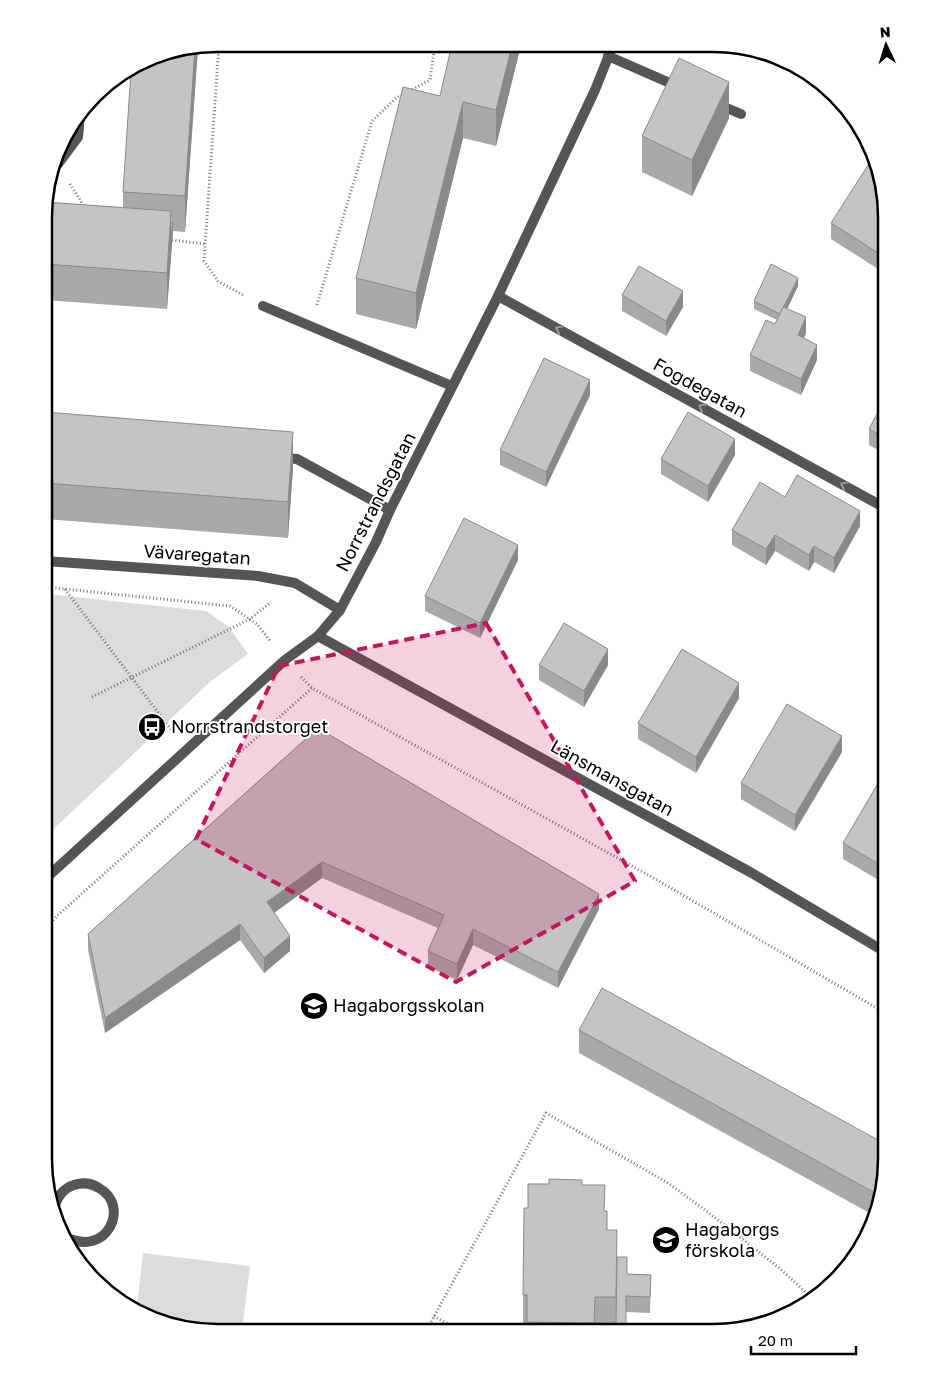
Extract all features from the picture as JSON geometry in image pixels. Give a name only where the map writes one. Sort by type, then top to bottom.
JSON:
[{"type":"street","name":"Norrstrandsgatan","points":[[52,873],[285,660],[318,636],[340,610],[376,542],[390,510],[498,296],[595,90],[610,52]]},
{"type":"street","points":[[608,56],[688,91]]},
{"type":"street","points":[[706,99],[741,114]]},
{"type":"street","points":[[65,153],[78,137],[79,128]]},
{"type":"street","name":"Fogdegatan","points":[[498,296],[878,503]]},
{"type":"street","points":[[263,306],[452,386]]},
{"type":"street","points":[[268,457],[297,459],[390,510]]},
{"type":"street","name":"Vävaregatan","points":[[52,561],[258,576],[295,583],[340,610]]},
{"type":"street","name":"Länsmansgatan","points":[[318,636],[734,863],[878,948]]},
{"type":"street","points":[[58,1198],[61,1192],[82,1182],[104,1190],[111,1199],[114,1210],[113,1221],[108,1231],[99,1238],[88,1242],[76,1242]]},
{"type":"path","points":[[218,52],[204,261],[218,281],[263,306]]},
{"type":"path","points":[[311,326],[372,121],[396,98],[430,80],[434,52]]},
{"type":"path","points":[[60,169],[89,215]]},
{"type":"path","points":[[172,240],[205,244]]},
{"type":"path","points":[[92,698],[250,619],[295,583]]},
{"type":"path","points":[[52,588],[230,606],[257,624],[285,660],[312,688],[656,880],[878,1009]]},
{"type":"path","points":[[65,589],[175,735]]},
{"type":"path","points":[[52,922],[312,688]]},
{"type":"path","points":[[430,1324],[546,1113],[668,1183],[763,1255],[807,1294]]},
{"type":"path","points":[[434,1316],[448,1324]]},
{"type":"highlighted area","points":[[486,623],[635,881],[456,982],[196,839],[279,666]]},
{"type":"shaded area","points":[[52,595],[206,611],[229,627],[248,654],[211,681],[52,830]]},
{"type":"shaded area","points":[[143,1253],[250,1266],[243,1324],[218,1324],[175,1318],[154,1311],[138,1302]]},
{"type":"building","points":[[450,52],[510,52],[496,110],[463,102],[416,293],[356,278],[403,87],[440,96]]},
{"type":"building","points":[[195,54],[185,196],[123,192],[131,78],[154,65]]},
{"type":"building","points":[[679,58],[729,82],[692,160],[642,136]]},
{"type":"building","points":[[869,163],[878,207],[878,253],[831,223]]},
{"type":"building","points":[[53,203],[171,211],[167,273],[52,265]]},
{"type":"building","points":[[171,223],[173,223],[171,239]]},
{"type":"building","points":[[771,264],[798,278],[780,314],[754,301]]},
{"type":"building","points":[[639,266],[683,291],[666,321],[622,295]]},
{"type":"building","points":[[783,307],[806,317],[798,335],[817,345],[801,379],[750,355],[766,320],[775,324]]},
{"type":"building","points":[[544,358],[590,380],[546,472],[500,450]]},
{"type":"building","points":[[688,412],[735,439],[708,486],[661,459]]},
{"type":"building","points":[[878,412],[878,434],[869,429]]},
{"type":"building","points":[[52,413],[293,432],[288,502],[52,484]]},
{"type":"building","points":[[797,475],[860,511],[834,558],[814,546],[809,555],[775,535],[766,549],[732,530],[760,482],[785,497]]},
{"type":"building","points":[[464,518],[518,545],[480,623],[425,596]]},
{"type":"building","points":[[564,623],[608,649],[584,691],[539,665]]},
{"type":"building","points":[[682,649],[739,683],[696,757],[638,723]]},
{"type":"building","points":[[787,704],[842,736],[795,815],[741,783]]},
{"type":"building","points":[[318,728],[599,894],[558,972],[473,929],[457,964],[428,951],[444,915],[322,862],[267,902],[290,936],[264,958],[240,924],[105,1018],[88,934]]},
{"type":"building","points":[[878,783],[878,864],[843,843]]},
{"type":"building","points":[[602,988],[878,1140],[878,1169],[875,1193],[579,1030]]},
{"type":"building","points":[[549,1179],[582,1180],[582,1185],[605,1185],[604,1211],[607,1211],[607,1230],[617,1230],[616,1297],[595,1297],[594,1323],[527,1322],[527,1295],[523,1295],[524,1208],[528,1208],[528,1184],[549,1184]]},
{"type":"building","points":[[617,1257],[627,1257],[627,1274],[651,1275],[650,1297],[626,1296],[626,1324],[616,1324]]},
{"type":"place","name":"Norrstrandstorget","points":[[152,727]]},
{"type":"place","name":"Hagaborgsskolan","points":[[314,1006]]},
{"type":"place","name":"Hagaborgs förskola","points":[[666,1240]]}]
